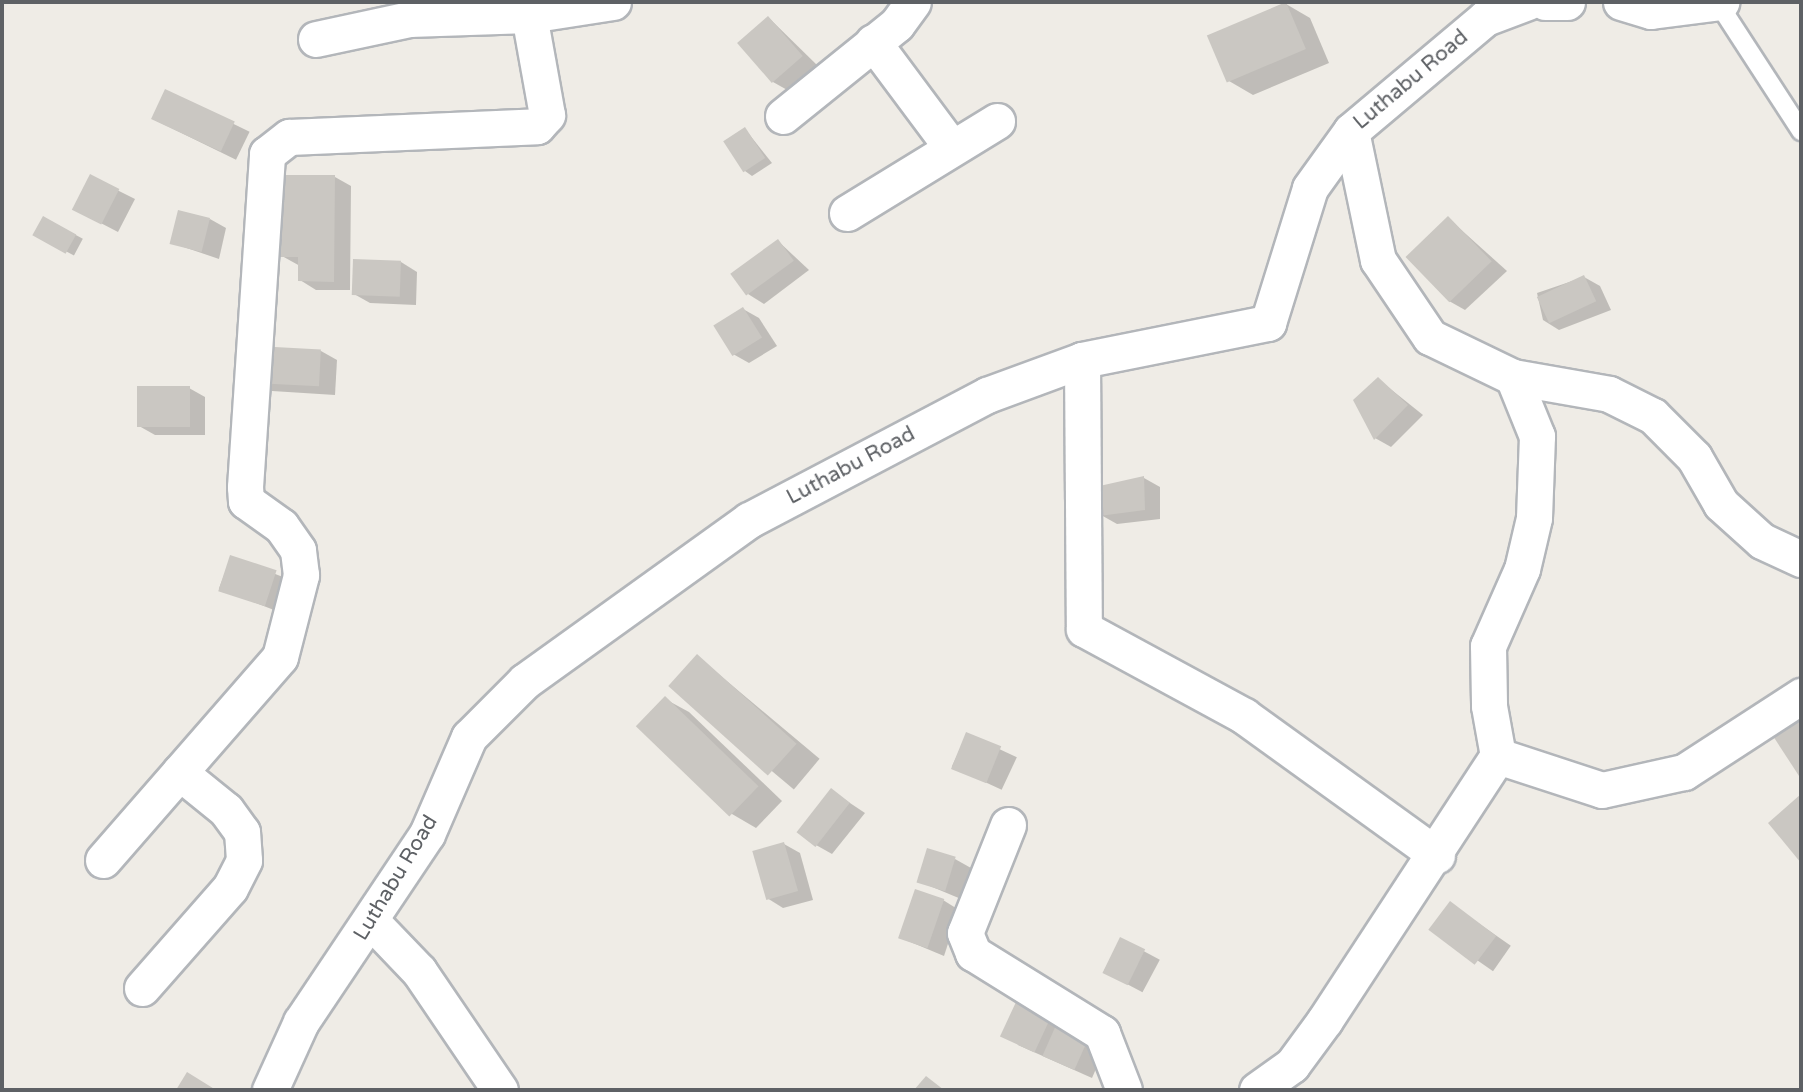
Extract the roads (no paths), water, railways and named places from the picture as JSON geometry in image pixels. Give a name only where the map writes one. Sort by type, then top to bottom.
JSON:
[{"type":"street","points":[[316,38],[408,19],[529,15],[613,2]]},
{"type":"street","points":[[783,116],[873,42],[913,2]]},
{"type":"street","name":"Luthabu Road","points":[[270,1090],[301,1022],[372,922],[427,834],[469,737],[525,681],[749,520],[987,395],[1082,360],[1268,323],[1310,188],[1351,131],[1485,18],[1528,2]]},
{"type":"street","points":[[1545,2],[1567,2]]},
{"type":"street","points":[[1621,2],[1651,11],[1720,2]]},
{"type":"street","points":[[103,860],[280,657],[301,575],[298,550],[246,494],[251,318],[267,154],[289,137],[537,126],[547,115],[529,15]]},
{"type":"street","points":[[873,42],[952,148]]},
{"type":"street","points":[[847,213],[997,121]]},
{"type":"street","points":[[1351,131],[1378,260],[1430,337],[1513,377],[1609,394],[1653,415],[1694,457],[1721,504],[1762,541],[1801,559]]},
{"type":"street","points":[[1082,360],[1084,629],[1244,716],[1437,855]]},
{"type":"street","points":[[1257,1090],[1292,1065],[1437,855],[1499,756],[1489,706],[1488,646],[1522,569],[1534,518],[1537,449],[1513,377]]},
{"type":"street","points":[[1499,756],[1602,790],[1684,772],[1801,696]]},
{"type":"street","points":[[142,988],[230,888],[244,860],[242,832],[226,810],[179,772]]},
{"type":"street","points":[[1008,825],[965,933],[973,953],[1102,1033],[1125,1090]]},
{"type":"street","points":[[372,922],[419,971],[500,1090]]},
{"type":"lane","points":[[1720,2],[1801,131]]}]
